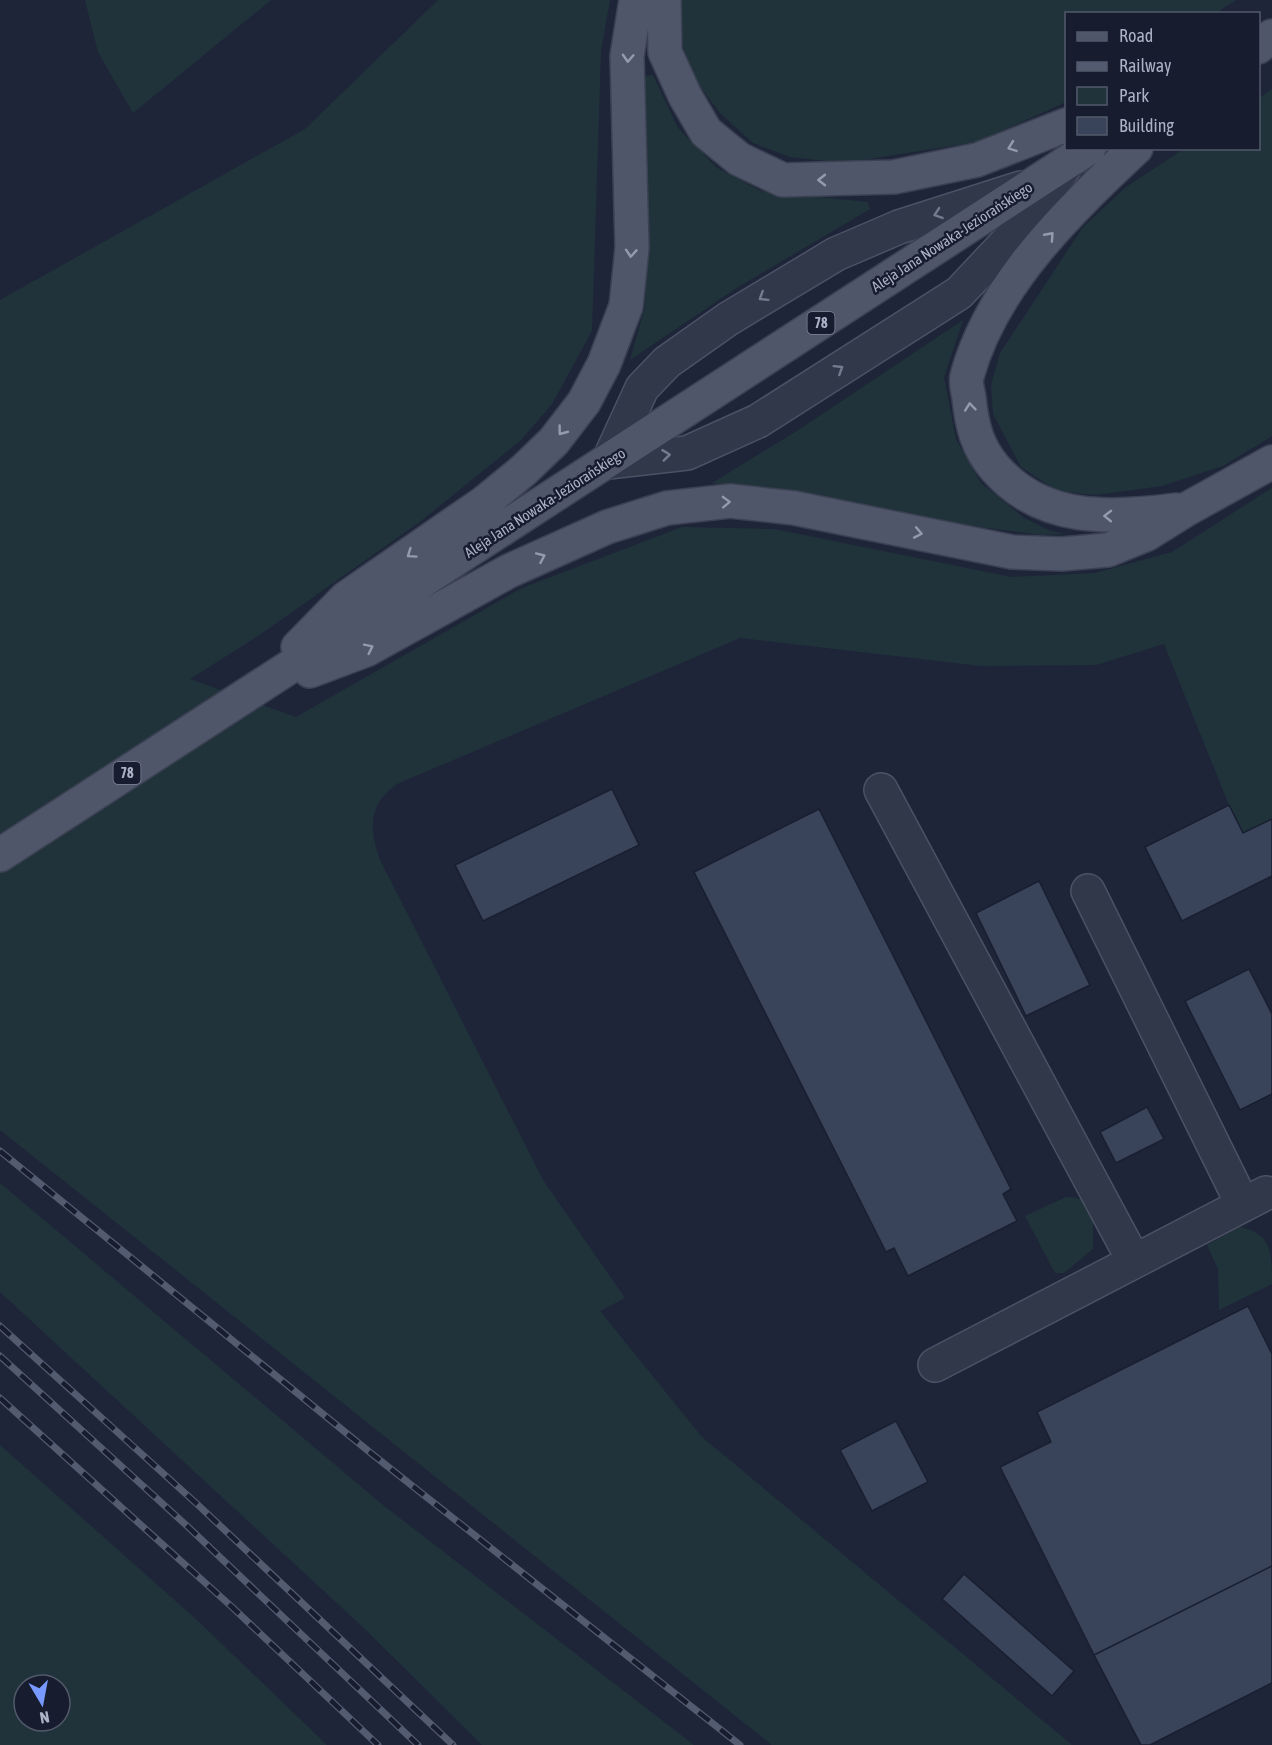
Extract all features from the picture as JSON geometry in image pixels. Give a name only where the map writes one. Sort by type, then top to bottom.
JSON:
[{"type":"main road","points":[[255,691],[346,598],[485,502],[524,470],[555,441],[584,402],[604,364],[626,306],[632,248],[627,57],[636,0]]},
{"type":"main road","points":[[664,0],[665,52],[685,96],[706,132],[739,159],[783,180],[894,177],[977,160],[1065,125]]},
{"type":"main road","points":[[1260,45],[1272,36]]},
{"type":"main road","points":[[1134,150],[1091,190],[1043,243],[998,304],[966,378],[972,428],[984,455],[1007,482],[1053,509],[1086,516],[1124,516],[1187,509]]},
{"type":"main road","name":"Aleja Jana Nowaka-Jeziorańskiego","points":[[0,855],[1078,155]]},
{"type":"main road","points":[[255,691],[366,650],[509,571],[607,527],[667,508],[730,501],[794,508],[1012,552],[1062,554],[1108,550],[1147,534],[1272,462]]},
{"type":"lane","points":[[608,462],[687,453],[758,420],[959,293],[1025,223],[1078,155]]},
{"type":"lane","points":[[608,462],[642,387],[667,362],[728,319],[836,254],[899,227],[1034,184]]},
{"type":"lane","points":[[881,790],[1134,1262]]},
{"type":"lane","points":[[935,1365],[1134,1262],[1263,1199],[1088,891]]},
{"type":"green space","points":[[85,0],[271,0],[133,113],[98,52]]},
{"type":"green space","points":[[438,0],[610,0],[601,51],[592,331],[552,404],[521,440],[421,521],[261,634],[190,679],[296,717],[522,588],[682,527],[774,529],[1012,577],[1095,573],[1172,552],[1272,488],[1272,819],[1243,833],[1229,805],[1164,644],[1096,665],[981,666],[740,638],[397,784],[380,801],[373,819],[374,840],[381,862],[543,1180],[625,1298],[600,1311],[702,1437],[1072,1745],[772,1745],[0,1130],[0,300],[305,129]]},
{"type":"green space","points":[[681,0],[1236,0],[1218,12],[1065,12],[1065,102],[977,142],[843,163],[790,157],[753,143],[720,113],[695,80],[683,47]]},
{"type":"green space","points":[[653,75],[678,128],[716,167],[761,191],[868,202],[870,209],[735,289],[630,360],[645,307],[647,189],[642,76]]},
{"type":"green space","points":[[1272,89],[1272,436],[1223,466],[1162,486],[1096,495],[1057,491],[1021,467],[993,414],[991,385],[1000,353],[1083,227],[1126,187],[1182,150],[1260,150],[1260,97]]},
{"type":"green space","points":[[963,320],[944,377],[956,439],[981,483],[1024,518],[1051,531],[1066,534],[1041,535],[928,520],[783,491],[712,483],[800,429]]},
{"type":"green space","points":[[0,1183],[383,1505],[694,1745],[482,1745],[366,1630],[0,1292]]},
{"type":"green space","points":[[1066,1197],[1077,1198],[1085,1202],[1098,1217],[1093,1220],[1093,1249],[1064,1273],[1055,1273],[1025,1216]]},
{"type":"green space","points":[[1240,1227],[1258,1234],[1268,1246],[1272,1263],[1272,1284],[1219,1310],[1218,1269],[1207,1245]]},
{"type":"green space","points":[[0,1445],[198,1621],[327,1745],[0,1745]]},
{"type":"building","points":[[612,789],[639,845],[483,921],[455,865]]},
{"type":"building","points":[[1229,805],[1243,833],[1272,819],[1272,876],[1182,921],[1145,847]]},
{"type":"building","points":[[819,809],[1011,1189],[1003,1194],[1017,1221],[908,1276],[894,1248],[886,1252],[694,872]]},
{"type":"building","points":[[1039,881],[1090,985],[1026,1016],[976,913]]},
{"type":"building","points":[[1249,969],[1272,1014],[1272,1094],[1240,1110],[1185,1001]]},
{"type":"building","points":[[1147,1107],[1164,1139],[1116,1163],[1100,1132]]},
{"type":"building","points":[[1248,1306],[1272,1354],[1272,1566],[1094,1655],[1000,1467],[1051,1442],[1037,1412]]},
{"type":"building","points":[[896,1421],[928,1482],[872,1511],[840,1450]]},
{"type":"building","points":[[1272,1566],[1272,1683],[1150,1745],[1141,1745],[1094,1655]]},
{"type":"building","points":[[964,1574],[1074,1671],[1052,1696],[942,1599]]},
{"type":"railway","points":[[0,1151],[372,1454],[740,1745]]},
{"type":"railway","points":[[0,1326],[197,1504],[453,1745]]},
{"type":"railway","points":[[0,1356],[186,1525],[418,1745]]},
{"type":"railway","points":[[0,1398],[232,1607],[378,1745]]}]
